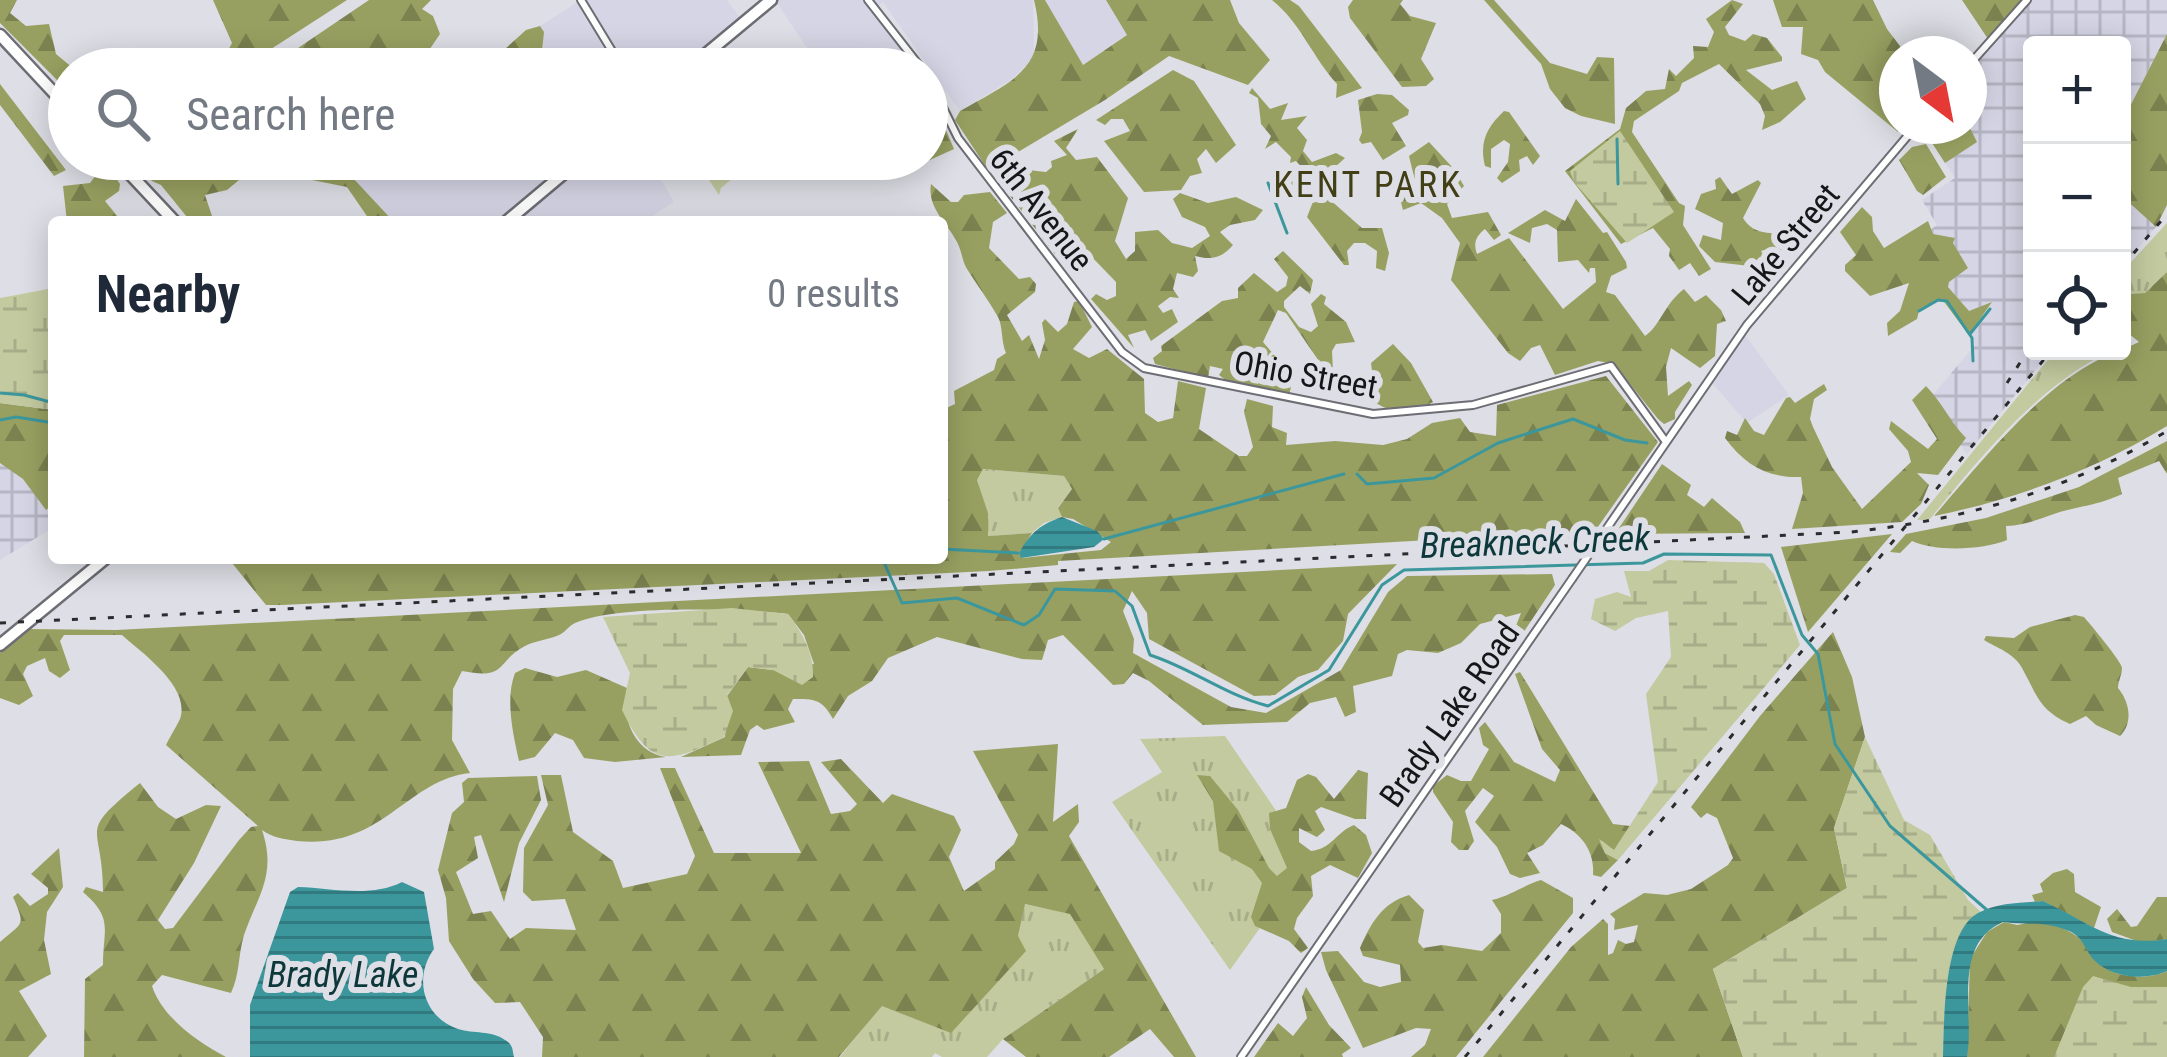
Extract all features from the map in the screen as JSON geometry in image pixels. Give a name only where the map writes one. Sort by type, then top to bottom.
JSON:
[{"type":"main road","points":[[713,48],[771,0]]},
{"type":"main road","points":[[0,35],[48,86]]},
{"type":"main road","points":[[136,180],[169,216]]},
{"type":"main road","points":[[513,216],[555,180]]},
{"type":"main road","points":[[0,645],[99,564]]},
{"type":"street","points":[[581,0],[610,48]]},
{"type":"street","name":"6th Avenue","points":[[868,0],[906,48]]},
{"type":"street","points":[[1987,45],[2027,0]]},
{"type":"street","name":"6th Avenue","points":[[948,120],[1134,364]]},
{"type":"street","name":"Lake Street","points":[[1696,398],[1748,325],[1901,144]]},
{"type":"street","name":"Ohio Street","points":[[1134,364],[1372,414],[1473,405],[1611,366],[1666,442]]},
{"type":"street","name":"Brady Lake Road","points":[[1241,1057],[1696,398]]},
{"type":"shaded area","points":[[581,0],[727,0],[744,23],[714,48],[544,48],[540,26]]},
{"type":"shaded area","points":[[775,0],[1033,0],[1031,60],[1012,79],[960,111],[948,94],[948,48],[915,48],[883,2],[876,8],[907,48],[807,48]]},
{"type":"shaded area","points":[[1045,0],[1106,0],[1127,35],[1082,65]]},
{"type":"shaded area","points":[[2027,0],[2167,0],[2167,34],[2131,104],[2131,36],[2023,36],[2023,360],[2044,360],[1967,454],[1927,402],[1975,345],[1910,244],[1937,225],[1922,200],[1955,178],[1933,144],[1987,144],[1987,45]]},
{"type":"shaded area","points":[[355,180],[661,180],[674,202],[652,216],[388,216]]},
{"type":"shaded area","points":[[2131,204],[2156,227],[2131,256]]},
{"type":"shaded area","points":[[1745,335],[1789,395],[1747,423],[1713,384]]},
{"type":"shaded area","points":[[0,459],[25,471],[48,507],[48,531],[0,560]]},
{"type":"green space","points":[[0,0],[17,0],[10,13],[26,26],[49,24],[55,48],[48,48],[48,71],[0,23]]},
{"type":"green space","points":[[213,0],[347,0],[273,48],[229,48],[232,43]]},
{"type":"green space","points":[[369,0],[431,0],[422,9],[433,16],[440,34],[430,48],[298,48]]},
{"type":"green space","points":[[1034,0],[1045,0],[1083,65],[1127,35],[1106,0],[1230,0],[1239,23],[1270,60],[1248,85],[1169,56],[988,170],[955,120],[960,111],[1011,81],[1032,58],[1038,23]]},
{"type":"green space","points":[[1272,0],[1290,0],[1299,6],[1362,88],[1336,98],[1337,84]]},
{"type":"green space","points":[[1353,0],[1403,0],[1400,4],[1410,16],[1436,23],[1421,59],[1434,79],[1426,86],[1402,87],[1350,18],[1348,7]]},
{"type":"green space","points":[[1484,0],[1494,0],[1550,63],[1587,74],[1597,57],[1614,58],[1615,124],[1565,108],[1550,89],[1541,64]]},
{"type":"green space","points":[[1732,0],[1743,4],[1725,27],[1729,35],[1745,41],[1753,34],[1767,38],[1782,57],[1782,61],[1746,70],[1772,90],[1797,81],[1806,99],[1780,122],[1762,130],[1765,116],[1760,104],[1719,64],[1682,83],[1679,91],[1634,121],[1632,132],[1685,206],[1683,225],[1711,269],[1699,276],[1690,263],[1679,270],[1653,228],[1621,244],[1565,171],[1620,129],[1626,108],[1646,91],[1665,89],[1669,69],[1676,76],[1694,58],[1693,46],[1708,47],[1714,32],[1706,19]]},
{"type":"green space","points":[[1773,0],[1873,0],[1892,36],[1879,36],[1879,116],[1825,72],[1818,60],[1801,54],[1803,27],[1782,27]]},
{"type":"green space","points":[[1962,0],[2027,0],[1990,42]]},
{"type":"green space","points":[[540,26],[542,48],[506,48],[526,30]]},
{"type":"green space","points":[[2167,34],[2167,205],[2156,227],[2131,204],[2131,104]]},
{"type":"green space","points":[[1173,70],[1194,81],[1236,145],[1216,163],[1206,149],[1197,159],[1202,173],[1190,176],[1181,190],[1144,192],[1104,141],[1130,131],[1123,119],[1111,119],[1105,125],[1096,120]]},
{"type":"green space","points":[[0,84],[48,147],[48,168],[0,105]]},
{"type":"green space","points":[[1252,88],[1270,109],[1288,103],[1281,120],[1307,116],[1297,128],[1307,140],[1303,151],[1312,162],[1336,153],[1345,158],[1334,168],[1334,177],[1327,175],[1320,183],[1328,198],[1362,228],[1382,228],[1389,253],[1385,271],[1376,268],[1377,251],[1365,243],[1354,243],[1347,251],[1349,265],[1344,265],[1307,217],[1316,194],[1310,189],[1293,195],[1283,187],[1284,181],[1297,182],[1306,172],[1296,161],[1290,163],[1291,157],[1276,142],[1265,149],[1271,136],[1261,124],[1258,98],[1249,93]]},
{"type":"green space","points":[[1392,95],[1409,110],[1392,123],[1406,146],[1383,160],[1371,142],[1359,140],[1358,100]]},
{"type":"green space","points":[[1504,111],[1540,156],[1533,165],[1527,156],[1519,160],[1520,171],[1502,183],[1497,178],[1508,162],[1510,144],[1504,140],[1491,149],[1491,168],[1485,166],[1483,150],[1489,129]]},
{"type":"green space","points":[[1078,129],[1066,148],[1076,160],[1097,157],[1128,198],[1115,241],[1126,259],[1135,251],[1135,232],[1158,230],[1172,243],[1192,248],[1210,236],[1205,227],[1182,217],[1173,199],[1180,193],[1208,203],[1236,197],[1263,210],[1255,220],[1220,232],[1233,245],[1216,257],[1195,256],[1198,271],[1193,277],[1177,273],[1173,289],[1179,298],[1170,297],[1158,306],[1163,313],[1172,309],[1178,322],[1151,341],[1145,330],[1128,335],[1134,348],[1091,299],[1096,294],[1107,300],[1116,296],[1116,282],[1088,253],[1069,264],[1058,258],[997,179],[1018,169],[1046,172],[1051,161],[1067,155],[1054,141]]},
{"type":"green space","points":[[1620,131],[1674,212],[1627,243],[1574,182],[1570,171]]},
{"type":"green space","points":[[1429,142],[1464,186],[1447,204],[1452,218],[1488,212],[1501,235],[1494,240],[1485,229],[1476,240],[1477,254],[1509,238],[1563,309],[1596,282],[1595,268],[1589,273],[1578,260],[1558,262],[1557,230],[1547,224],[1532,228],[1530,243],[1508,233],[1545,210],[1565,221],[1576,199],[1603,233],[1607,232],[1626,262],[1627,268],[1611,276],[1606,292],[1615,295],[1645,336],[1684,289],[1695,302],[1706,295],[1721,310],[1726,321],[1717,324],[1715,356],[1700,368],[1671,348],[1666,367],[1668,396],[1689,381],[1692,385],[1675,419],[1664,424],[1658,419],[1614,364],[1598,361],[1555,375],[1540,345],[1520,361],[1508,353],[1451,280],[1460,243],[1442,218],[1421,203],[1403,210],[1399,195],[1414,177],[1409,156]]},
{"type":"green space","points":[[1926,144],[1946,177],[1923,195],[1899,160],[1912,147]]},
{"type":"green space","points":[[1933,144],[1974,144],[1945,163]]},
{"type":"green space","points":[[1720,177],[1732,194],[1758,180],[1761,183],[1743,218],[1760,231],[1796,239],[1784,260],[1771,248],[1761,251],[1778,275],[1773,282],[1750,266],[1715,262],[1699,246],[1703,235],[1721,240],[1723,223],[1695,209],[1701,194],[1716,189],[1715,180]]},
{"type":"green space","points":[[117,180],[119,191],[105,201],[117,216],[66,216],[63,186]]},
{"type":"green space","points":[[239,180],[227,190],[205,195],[212,216],[186,216],[161,185],[152,181]]},
{"type":"green space","points":[[312,180],[355,180],[388,216],[367,216],[347,187]]},
{"type":"green space","points":[[709,180],[730,180],[721,188],[719,195]]},
{"type":"green space","points":[[931,184],[951,202],[990,192],[1007,213],[993,222],[989,248],[1019,279],[1030,277],[1036,284],[1035,292],[1007,315],[1022,341],[1029,335],[1039,359],[1045,340],[1042,323],[1045,319],[1058,332],[1079,301],[1092,327],[1073,349],[1089,358],[1107,349],[1144,379],[1145,413],[1158,422],[1173,418],[1178,381],[1206,388],[1199,429],[1239,456],[1247,456],[1253,447],[1244,412],[1247,399],[1273,406],[1272,427],[1287,433],[1286,445],[1335,441],[1383,445],[1407,439],[1432,423],[1460,418],[1470,432],[1496,436],[1497,405],[1606,376],[1658,442],[1590,538],[1448,539],[1058,561],[1058,565],[989,571],[282,605],[266,605],[233,564],[948,564],[948,407],[955,404],[954,391],[994,370],[997,359],[1006,353],[998,317],[967,269],[948,228],[948,216],[940,216]],"holes":[[[983,469],[1064,476],[1072,489],[1058,508],[1062,517],[1111,542],[1101,550],[1022,558],[1019,553],[1032,533],[988,536],[988,513],[977,480]]]},
{"type":"green space","points":[[1862,207],[1872,217],[1873,231],[1884,248],[1928,221],[1933,234],[1955,238],[1953,243],[1968,268],[1948,287],[1969,311],[1992,302],[1970,333],[1942,299],[1888,336],[1887,323],[1900,311],[1909,283],[1870,296],[1845,271],[1856,255],[1840,232]]},
{"type":"green space","points":[[2167,223],[2167,272],[2145,293],[2131,294],[2131,262]]},
{"type":"green space","points":[[1283,251],[1313,280],[1310,294],[1300,286],[1284,301],[1299,327],[1311,332],[1318,326],[1311,304],[1321,294],[1326,297],[1324,304],[1346,322],[1355,342],[1336,344],[1333,372],[1325,370],[1286,313],[1278,310],[1263,342],[1293,377],[1289,396],[1228,382],[1219,375],[1223,369],[1210,366],[1208,378],[1155,364],[1153,358],[1162,351],[1161,346],[1222,301],[1238,298],[1238,288],[1254,273],[1277,292],[1286,286],[1288,277],[1274,259]]},
{"type":"green space","points":[[2167,272],[2167,426],[2055,481],[1934,516],[2047,395],[2100,360],[2131,360],[2131,346],[2139,342],[2131,335],[2131,294],[2145,293]]},
{"type":"green space","points":[[48,289],[48,409],[0,403],[0,298]]},
{"type":"green space","points":[[1393,344],[1411,363],[1433,402],[1405,410],[1376,403],[1371,363]]},
{"type":"green space","points":[[2048,360],[2094,360],[2035,403],[1930,519],[1917,520]]},
{"type":"green space","points":[[1824,384],[1827,390],[1814,399],[1810,419],[1832,467],[1862,509],[1911,462],[1908,451],[1889,429],[1891,421],[1928,449],[1937,439],[1912,400],[1926,386],[1966,438],[1938,475],[1917,473],[1929,485],[1921,504],[1902,522],[1792,529],[1803,493],[1801,477],[1758,468],[1725,438],[1727,431],[1737,435],[1745,418],[1754,431],[1764,435],[1786,398],[1795,403]]},
{"type":"green space","points":[[0,403],[48,409],[48,508],[23,479],[0,463]]},
{"type":"green space","points":[[2167,441],[2167,474],[2159,461],[2118,478],[2122,494],[2006,526],[2007,540],[1997,543],[1946,548],[1912,541],[1900,553],[1890,552],[1906,534],[1986,518],[2079,487]]},
{"type":"green space","points":[[1662,464],[1691,485],[1687,495],[1704,507],[1712,498],[1740,522],[1745,533],[1615,534]]},
{"type":"green space","points":[[983,469],[1064,476],[1072,489],[1058,507],[1062,517],[1032,533],[988,536],[977,480]]},
{"type":"green space","points":[[1892,534],[1808,632],[1781,547]]},
{"type":"green space","points":[[1668,560],[1764,563],[1774,574],[1800,645],[1618,860],[1605,853],[1599,839],[1614,850],[1658,782],[1646,694],[1671,657],[1668,611],[1636,618],[1615,631],[1591,619],[1595,599],[1617,592],[1631,597],[1624,571],[1649,571]]},
{"type":"green space","points":[[1397,564],[1348,614],[1343,641],[1318,670],[1298,677],[1275,695],[1254,696],[1149,639],[1147,613],[1132,591],[1123,611],[1134,639],[1133,653],[1231,707],[1266,713],[1341,670],[1388,592],[1407,576],[1552,574],[1555,585],[1499,669],[1521,613],[1480,624],[1461,643],[1438,653],[1407,650],[1398,654],[1392,676],[1353,686],[1356,712],[1345,717],[1336,697],[1310,703],[1287,722],[1203,725],[1133,673],[1124,684],[1113,685],[1063,635],[1048,640],[1042,660],[937,637],[888,658],[872,681],[848,696],[833,719],[817,702],[793,699],[788,709],[795,722],[764,730],[757,725],[750,730],[741,755],[681,757],[725,737],[727,696],[748,667],[773,670],[814,664],[804,635],[788,614],[649,610],[575,623],[557,636],[525,646],[494,671],[462,671],[453,689],[452,740],[470,773],[428,788],[351,835],[297,841],[262,830],[267,872],[244,935],[231,993],[162,975],[152,986],[173,1019],[226,1057],[84,1057],[85,979],[103,965],[105,933],[103,917],[83,892],[86,887],[103,892],[97,831],[107,812],[140,783],[158,807],[176,819],[206,805],[221,806],[194,863],[158,920],[165,929],[173,928],[239,840],[258,826],[166,745],[180,719],[172,683],[122,635],[64,635],[60,641],[70,670],[60,678],[49,671],[45,658],[27,666],[23,674],[33,696],[19,705],[0,698],[0,653],[28,629],[116,630]]},
{"type":"green space","points":[[732,608],[788,614],[806,643],[813,677],[802,685],[773,670],[748,667],[727,695],[733,711],[724,737],[676,756],[653,752],[622,710],[630,673],[603,617]]},
{"type":"green space","points":[[2075,615],[2084,617],[2122,668],[2118,688],[2128,718],[2120,736],[2086,716],[2070,724],[2052,713],[2019,663],[1984,640],[1986,636],[2014,638],[2030,627]]},
{"type":"green space","points":[[1833,632],[1852,677],[1865,737],[1834,828],[1847,888],[1713,969],[1743,1057],[1483,1057],[1571,947],[1603,919],[1608,924],[1608,955],[1618,940],[1634,942],[1638,925],[1614,930],[1615,919],[1610,914],[1644,893],[1667,895],[1691,889],[1728,865],[1733,858],[1717,818],[1707,813],[1701,818],[1691,807],[1760,716]]},
{"type":"green space","points":[[525,668],[557,677],[586,670],[627,688],[632,731],[645,748],[666,757],[615,762],[584,758],[573,740],[555,733],[535,757],[519,761],[511,694],[515,673]]},
{"type":"green space","points":[[1520,672],[1613,824],[1630,826],[1614,851],[1602,841],[1605,853],[1618,860],[1601,877],[1593,875],[1585,844],[1561,824],[1543,845],[1527,853],[1540,873],[1520,878],[1510,874],[1497,847],[1475,822],[1494,796],[1483,788],[1465,811],[1474,841],[1468,850],[1459,850],[1451,842],[1453,822],[1433,786],[1447,775],[1471,781],[1489,749],[1483,745],[1479,728],[1485,722],[1514,762],[1555,782],[1560,770],[1542,749],[1515,674]]},
{"type":"green space","points":[[1225,736],[1309,859],[1230,970],[1112,802],[1162,772],[1140,739]]},
{"type":"green space","points":[[1865,737],[1904,820],[1930,835],[1968,900],[1981,912],[1968,922],[1953,956],[1945,999],[1943,1057],[1743,1057],[1713,969],[1847,888],[1834,828]]},
{"type":"green space","points":[[1058,744],[1053,822],[1078,804],[1079,822],[1069,836],[1196,1057],[1174,1057],[1150,1029],[1109,1057],[1026,1057],[1003,1039],[1104,969],[1070,914],[1025,904],[1018,936],[1026,951],[951,1033],[882,1006],[839,1057],[542,1057],[543,1037],[520,1002],[495,1003],[449,941],[446,898],[438,870],[452,813],[464,802],[462,783],[468,778],[537,776],[541,800],[519,843],[504,902],[481,835],[474,837],[478,858],[456,872],[473,914],[491,911],[510,939],[526,928],[576,930],[565,899],[532,901],[523,892],[524,848],[548,805],[541,775],[561,775],[573,832],[613,861],[623,888],[687,874],[695,856],[660,768],[675,768],[714,853],[801,853],[758,762],[809,761],[831,814],[850,811],[857,804],[821,762],[841,759],[883,803],[892,794],[954,816],[961,830],[949,857],[964,891],[995,869],[995,862],[1018,835],[973,751]]},
{"type":"green space","points":[[1358,770],[1368,773],[1366,819],[1321,807],[1315,811],[1325,830],[1317,837],[1299,828],[1299,842],[1311,851],[1354,825],[1366,835],[1372,853],[1358,878],[1330,865],[1311,876],[1313,896],[1294,929],[1308,948],[1301,953],[1289,941],[1255,926],[1251,917],[1262,883],[1252,869],[1219,851],[1213,801],[1197,775],[1210,776],[1238,810],[1277,876],[1287,868],[1270,829],[1269,813],[1286,808],[1297,780],[1308,774],[1334,799]]},
{"type":"green space","points":[[59,848],[63,887],[47,912],[44,940],[51,974],[19,991],[47,1036],[28,1057],[0,1057],[0,942],[20,923],[13,897],[18,893],[30,906],[48,894],[48,888],[31,874]]},
{"type":"green space","points":[[2067,869],[2074,874],[2075,892],[2101,907],[2094,928],[2043,901],[2035,902],[2032,895],[2043,892],[2040,884]]},
{"type":"green space","points":[[1541,880],[1573,898],[1573,913],[1456,1057],[1411,1057],[1425,1045],[1431,1029],[1416,1028],[1363,1048],[1321,952],[1338,951],[1364,982],[1380,987],[1401,982],[1400,965],[1363,956],[1360,948],[1373,922],[1392,903],[1409,895],[1424,910],[1418,942],[1423,948],[1442,945],[1482,951],[1501,933],[1501,914],[1492,900]]},
{"type":"green space","points":[[2157,897],[2167,897],[2167,939],[2142,943],[2112,932],[2107,919],[2117,909],[2131,927],[2137,926]]},
{"type":"green space","points":[[1024,904],[1070,913],[1104,969],[1003,1039],[987,1057],[935,1053],[932,1057],[840,1057],[882,1005],[1018,936]]},
{"type":"green space","points":[[2039,921],[2075,935],[2101,965],[2116,973],[2142,976],[2167,971],[2167,1057],[1967,1057],[1970,959],[1987,932],[2004,922]]},
{"type":"green space","points":[[2093,976],[2131,987],[2167,987],[2167,1057],[2054,1057],[2083,987]]},
{"type":"green space","points":[[1306,987],[1329,1025],[1351,1048],[1343,1057],[1254,1057],[1278,1023],[1293,1036],[1307,1018],[1302,997]]},
{"type":"water","points":[[1062,517],[1097,531],[1104,539],[1094,547],[1021,558],[1019,553],[1032,535]]},
{"type":"water","name":"Brady Lake","points":[[402,882],[424,892],[434,949],[424,972],[429,1006],[458,1029],[505,1040],[514,1057],[250,1057],[250,1005],[290,892],[298,887],[364,891]]},
{"type":"water","points":[[2043,901],[2116,936],[2167,939],[2167,971],[2149,976],[2119,974],[2094,960],[2069,931],[2003,922],[1987,933],[1971,963],[1967,1057],[1943,1057],[1948,979],[1966,923],[1994,907]]},
{"type":"waterway","points":[[1617,139],[1618,184]]},
{"type":"waterway","points":[[1268,183],[1287,233]]},
{"type":"waterway","points":[[1919,311],[1938,300],[1947,301],[1972,338],[1973,361]]},
{"type":"waterway","points":[[1970,334],[1990,309]]},
{"type":"waterway","points":[[0,393],[48,401]]},
{"type":"waterway","name":"Breakneck Creek","points":[[0,420],[16,417],[48,422]]},
{"type":"waterway","name":"Breakneck Creek","points":[[1357,474],[1367,484],[1434,478],[1498,443],[1573,419],[1625,440],[1647,443]]},
{"type":"waterway","name":"Breakneck Creek","points":[[1104,539],[1344,474]]},
{"type":"waterway","name":"Breakneck Creek","points":[[948,549],[1018,553]]},
{"type":"waterway","name":"Breakneck Creek","points":[[885,564],[902,603],[957,598],[1024,625],[1039,615],[1055,589],[1115,591],[1132,606],[1150,655],[1268,706],[1329,670],[1382,585],[1404,570],[1643,563],[1664,554],[1771,555],[1802,635],[1818,654],[1835,744],[1890,826],[1987,910]]},
{"type":"railway","points":[[2131,256],[2167,214]]},
{"type":"railway","points":[[2007,383],[2023,358]]},
{"type":"railway","points":[[1465,1057],[2044,360]]},
{"type":"railway","points":[[0,623],[1851,532],[1934,519],[2015,499],[2093,470],[2167,431]]},
{"type":"district","name":"KENT PARK","points":[[1368,184]]}]
